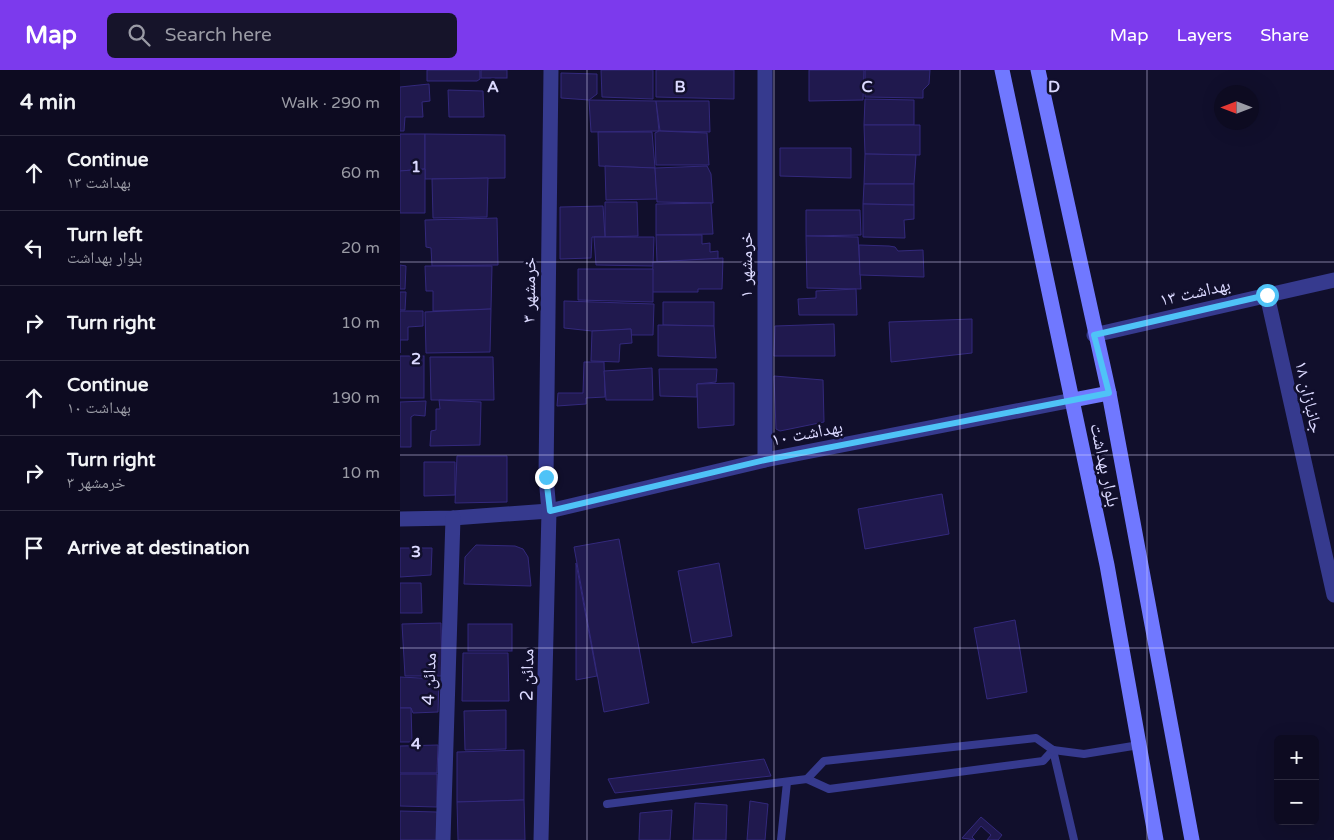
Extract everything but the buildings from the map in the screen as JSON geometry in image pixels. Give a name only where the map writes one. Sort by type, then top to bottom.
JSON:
[{"type":"main road","name":"بلوار بهداشت","points":[[1002,70],[1107,565],[1156,840]]},
{"type":"main road","name":"بلوار بهداشت","points":[[1038,70],[1094,335],[1109,393],[1192,840]]},
{"type":"main road","points":[[1073,400],[1109,393]]},
{"type":"street","name":"خرمشهر ۳","points":[[550,511],[546,477],[551,70]]},
{"type":"street","name":"خرمشهر ۱","points":[[764,70],[765,460]]},
{"type":"street","name":"بهداشت ۱۳","points":[[1094,335],[1334,280]]},
{"type":"street","name":"جانبازان ۱۸","points":[[1267,295],[1334,595]]},
{"type":"street","name":"بهداشت ۱۰","points":[[400,519],[453,518],[550,511],[765,460],[1073,400]]},
{"type":"street","name":"مدائن 2","points":[[541,840],[550,511]]},
{"type":"street","name":"مدائن 4","points":[[443,840],[453,518]]},
{"type":"lane","points":[[807,779],[824,761],[1036,738],[1052,750],[1084,754],[1139,745]]},
{"type":"lane","points":[[607,804],[807,779],[829,789],[1044,762],[1052,750]]},
{"type":"lane","points":[[1052,750],[1074,840]]},
{"type":"lane","points":[[781,840],[786,782]]},
{"type":"route","points":[[546,477],[550,511],[765,460],[1109,393],[1094,335],[1267,295]]}]
